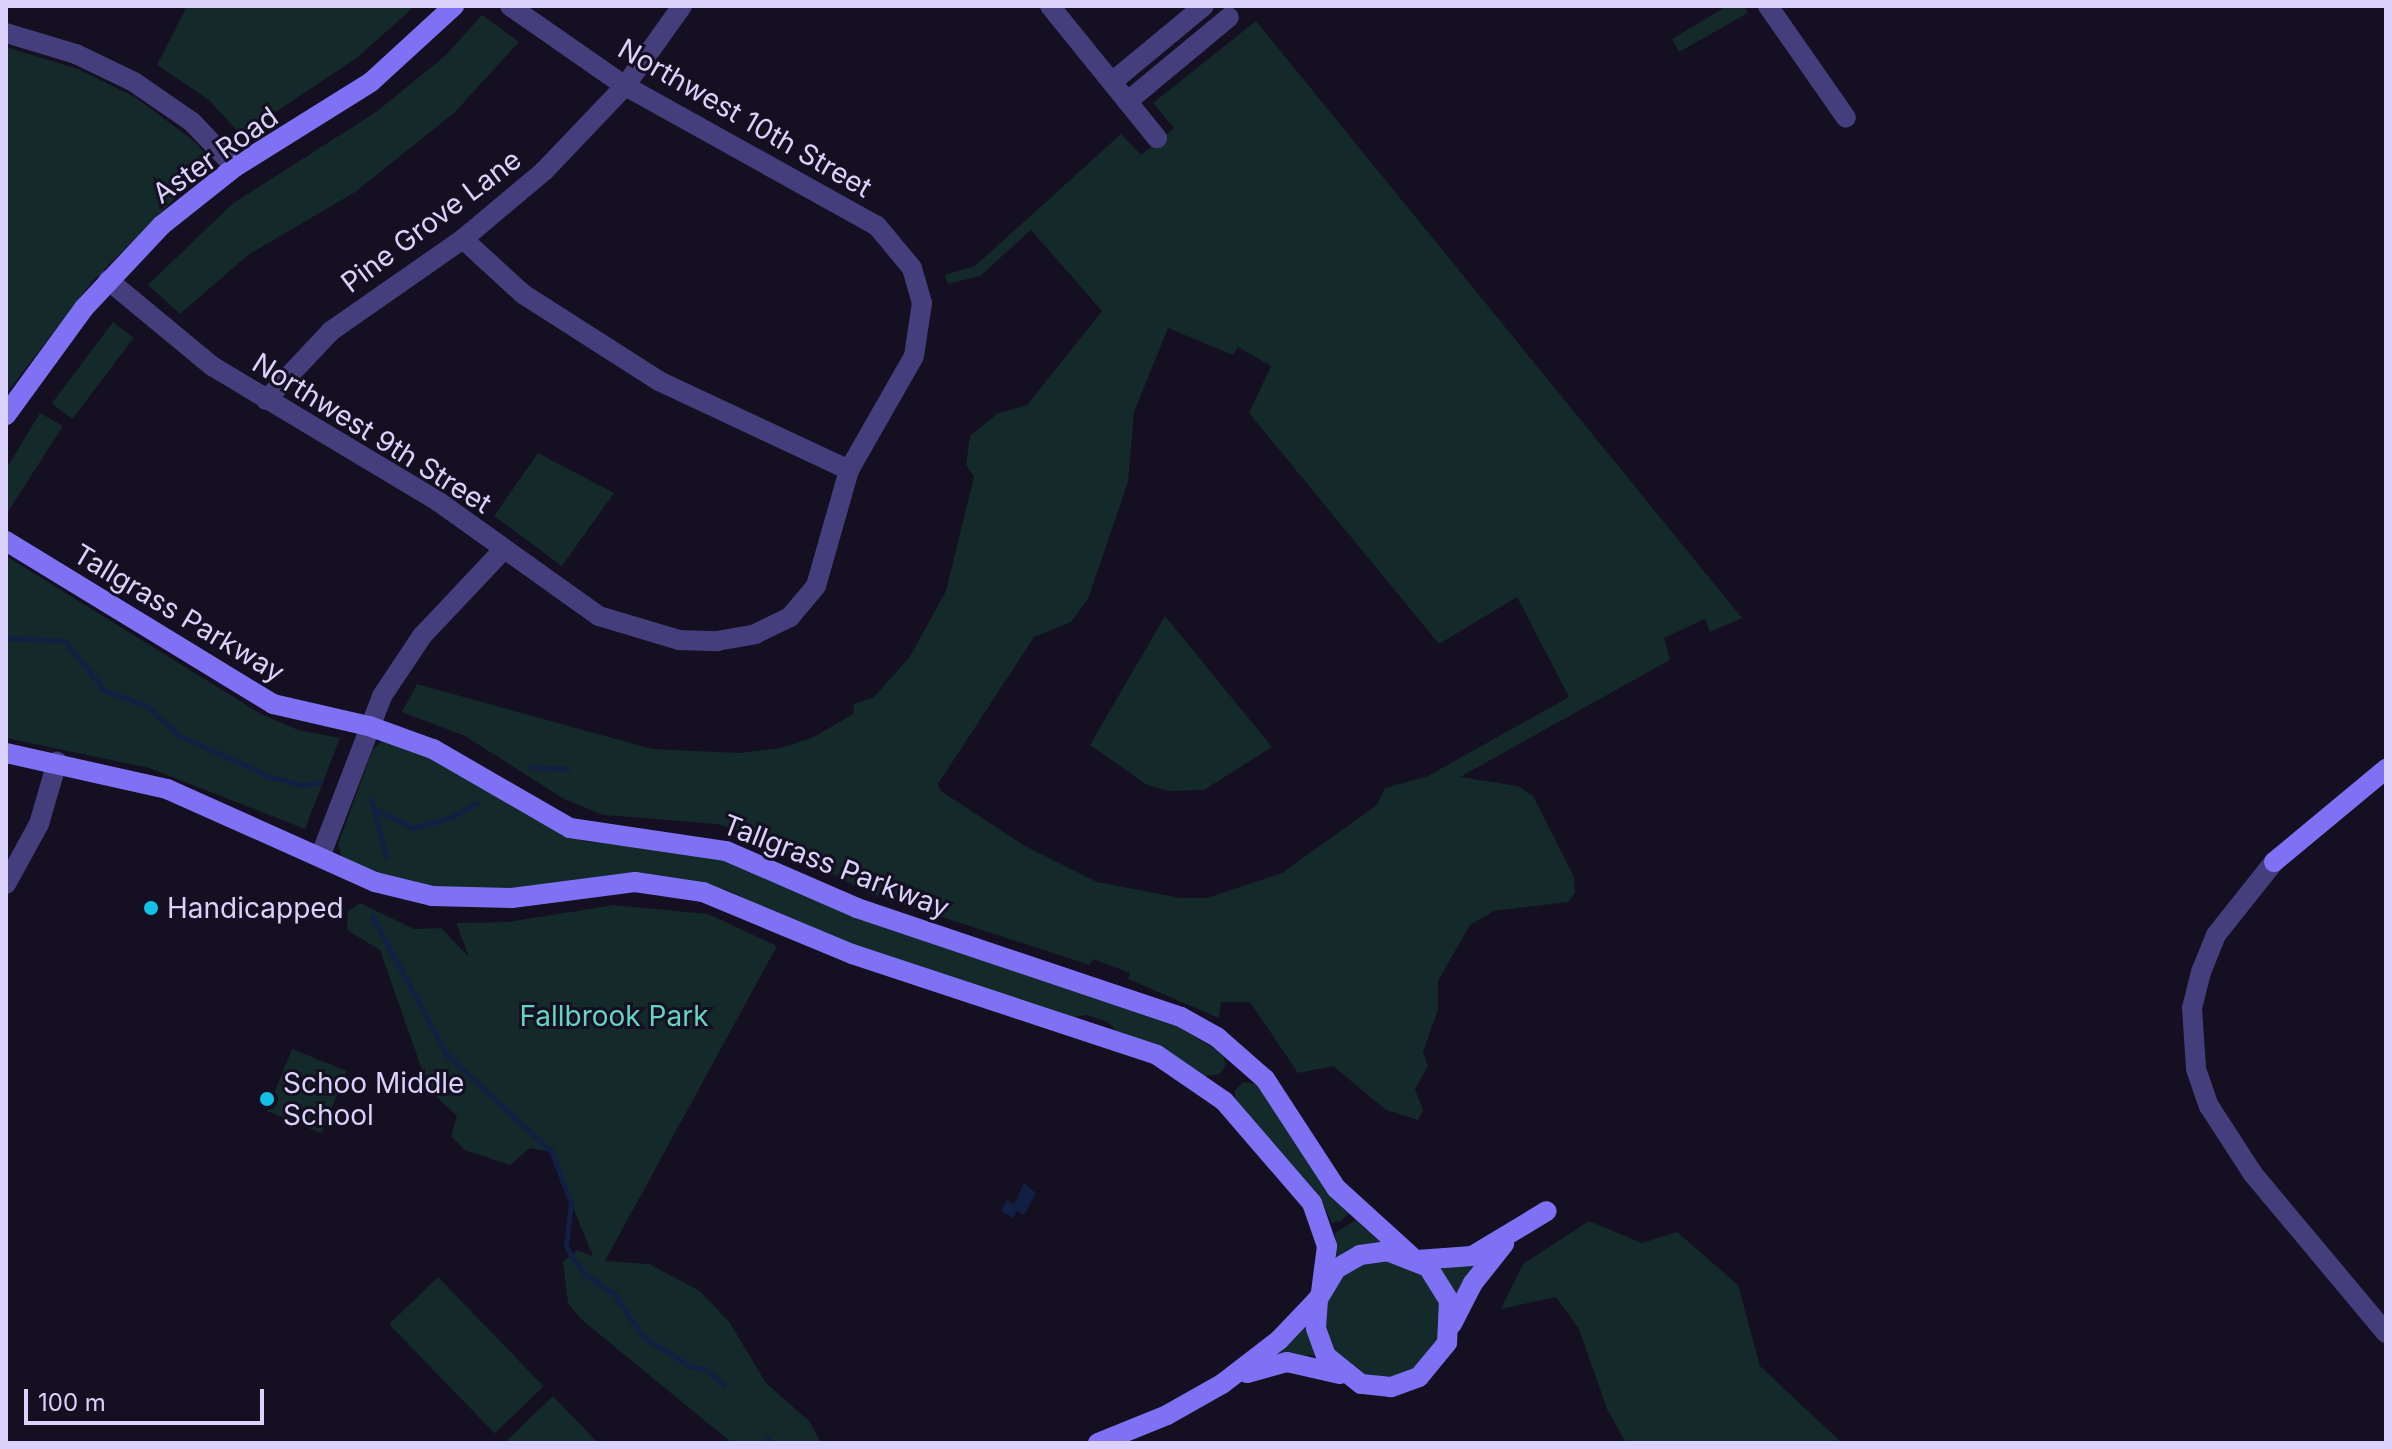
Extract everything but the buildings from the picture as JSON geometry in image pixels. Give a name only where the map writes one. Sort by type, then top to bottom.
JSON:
[{"type":"street","name":"Aster Road","points":[[6,415],[108,280],[162,225],[235,167],[371,82],[454,6]]},
{"type":"street","name":"Northwest 10th Street","points":[[510,6],[625,86],[877,226],[906,256],[922,303],[914,356],[849,470]]},
{"type":"street","name":"Pine Grove Lane","points":[[266,400],[331,331],[463,239],[544,171],[625,86],[682,6]]},
{"type":"street","points":[[1050,6],[1157,138]]},
{"type":"street","points":[[1112,82],[1204,6]]},
{"type":"street","points":[[1768,6],[1846,118]]},
{"type":"street","points":[[1128,101],[1229,17]]},
{"type":"street","points":[[6,33],[76,54],[134,82],[192,122],[235,167]]},
{"type":"street","points":[[463,239],[523,294],[659,381],[849,470]]},
{"type":"street","name":"Northwest 9th Street","points":[[108,280],[172,335],[266,400],[439,502],[574,601],[633,630],[679,640],[755,634],[790,617],[816,586],[849,470]]},
{"type":"street","name":"Tallgrass Parkway","points":[[6,541],[273,704],[369,726],[443,754],[570,828],[726,851],[857,908],[1181,1017],[1217,1037],[1265,1079],[1336,1188],[1414,1258]]},
{"type":"street","points":[[320,857],[382,696],[422,636],[502,551]]},
{"type":"street","points":[[6,753],[167,789],[250,822],[375,882],[461,899],[635,882],[703,892],[852,954],[1157,1055],[1224,1101],[1312,1203],[1327,1246],[1319,1295],[1319,1343],[1347,1377]]},
{"type":"street","points":[[6,884],[39,824],[57,762]]},
{"type":"street","points":[[2386,769],[2274,862],[2216,935],[2201,972],[2192,1008],[2196,1069],[2209,1106],[2253,1174],[2386,1333]]},
{"type":"street","points":[[1222,1384],[1279,1340],[1319,1295],[1336,1269],[1360,1255],[1387,1251],[1414,1258],[1472,1256],[1512,1235],[1547,1211]]},
{"type":"street","points":[[1098,1443],[1167,1415],[1258,1367],[1287,1362],[1376,1387],[1419,1377],[1440,1356],[1473,1283],[1512,1235]]},
{"type":"street","points":[[1414,1258],[1444,1289],[1451,1328]]},
{"type":"green space","points":[[187,6],[415,6],[358,57],[241,135],[209,100],[157,65]]},
{"type":"green space","points":[[1727,6],[1744,6],[1748,13],[1679,52],[1672,39]]},
{"type":"green space","points":[[482,15],[519,42],[455,112],[355,192],[248,255],[180,314],[148,285],[232,204],[376,112],[445,56]]},
{"type":"green space","points":[[1256,21],[1742,618],[1710,632],[1705,619],[1664,638],[1670,660],[1460,777],[1518,786],[1533,796],[1574,877],[1575,893],[1568,902],[1494,911],[1470,925],[1438,981],[1438,1010],[1423,1052],[1428,1066],[1415,1089],[1423,1110],[1418,1120],[1386,1110],[1333,1066],[1298,1073],[1250,1002],[1221,1002],[1219,1018],[1128,979],[1130,973],[1093,959],[1090,965],[871,894],[769,841],[717,824],[604,815],[564,799],[465,736],[402,712],[417,684],[652,749],[740,753],[781,748],[814,737],[853,714],[854,704],[874,697],[909,658],[946,591],[974,477],[966,465],[970,436],[998,413],[1027,405],[1102,311],[1031,230],[980,276],[948,284],[945,275],[975,266],[1121,134],[1141,155],[1174,128],[1153,103]],"holes":[[[1168,328],[1233,355],[1238,347],[1271,366],[1249,413],[1439,644],[1517,597],[1569,697],[1428,776],[1385,788],[1377,805],[1282,873],[1207,898],[1181,898],[1097,882],[1025,846],[941,791],[938,784],[1034,637],[1071,622],[1088,599],[1128,482],[1134,412]]]},
{"type":"green space","points":[[6,47],[78,69],[135,97],[194,141],[205,153],[207,166],[92,282],[6,394]]},
{"type":"green space","points":[[113,322],[134,338],[72,419],[52,403]]},
{"type":"green space","points":[[40,413],[63,426],[6,515],[6,469]]},
{"type":"green space","points":[[538,453],[614,493],[562,566],[494,516]]},
{"type":"green space","points":[[6,556],[261,714],[298,730],[340,738],[305,829],[149,768],[6,738]]},
{"type":"green space","points":[[1165,616],[1272,747],[1204,790],[1169,791],[1147,785],[1090,745]]},
{"type":"green space","points":[[382,741],[433,757],[584,841],[714,856],[1084,990],[1090,997],[1165,1019],[1222,1053],[1226,1065],[1220,1074],[1205,1076],[1118,1033],[1108,1022],[1086,1015],[1071,1018],[832,938],[727,890],[686,880],[528,889],[435,888],[375,872],[342,858],[338,844],[373,749]]},
{"type":"green space","name":"Fallbrook Park","points":[[360,903],[414,929],[441,928],[469,957],[456,923],[508,922],[614,905],[708,914],[777,946],[605,1261],[649,1264],[700,1291],[730,1323],[766,1383],[809,1421],[821,1443],[732,1443],[582,1320],[568,1303],[563,1262],[577,1250],[593,1256],[550,1152],[530,1148],[510,1165],[465,1150],[451,1136],[457,1116],[429,1090],[380,950],[347,930],[348,911]]},
{"type":"green space","points":[[292,1049],[347,1071],[322,1133],[267,1111]]},
{"type":"green space","points":[[1243,1082],[1257,1084],[1350,1212],[1341,1221],[1332,1223],[1324,1206],[1235,1101],[1235,1090]]},
{"type":"green space","points":[[1356,1220],[1381,1243],[1336,1257],[1335,1233]]},
{"type":"green space","points":[[1589,1221],[1642,1243],[1677,1232],[1738,1285],[1760,1366],[1842,1443],[1626,1443],[1607,1409],[1579,1329],[1556,1297],[1501,1309],[1523,1264]]},
{"type":"green space","points":[[1383,1261],[1405,1265],[1424,1278],[1437,1297],[1441,1319],[1437,1341],[1424,1360],[1405,1373],[1383,1377],[1361,1373],[1342,1360],[1329,1341],[1325,1319],[1329,1297],[1342,1278],[1361,1265]]},
{"type":"green space","points":[[1477,1262],[1457,1298],[1437,1265]]},
{"type":"green space","points":[[438,1277],[544,1386],[495,1434],[389,1324]]},
{"type":"green space","points":[[1306,1323],[1315,1355],[1271,1357]]},
{"type":"green space","points":[[553,1396],[598,1443],[504,1443]]},
{"type":"water","points":[[1024,1183],[1036,1193],[1024,1215],[1017,1211],[1013,1218],[1001,1211],[1007,1200],[1014,1204]]},
{"type":"waterway","points":[[6,638],[65,641],[104,690],[147,706],[178,735],[271,777],[303,785],[320,783]]},
{"type":"waterway","points":[[531,767],[567,769]]},
{"type":"waterway","points":[[371,800],[386,856]]},
{"type":"waterway","points":[[374,809],[413,828],[452,817],[476,803]]},
{"type":"waterway","points":[[372,916],[447,1055],[551,1151],[571,1202],[566,1246],[574,1260],[586,1275],[614,1294],[642,1336],[690,1366],[706,1369],[724,1385]]},
{"type":"waterway","points":[[768,1438],[769,1443]]},
{"type":"place","name":"Handicapped","points":[[151,908]]},
{"type":"place","name":"Schoo Middle School","points":[[267,1099]]}]
